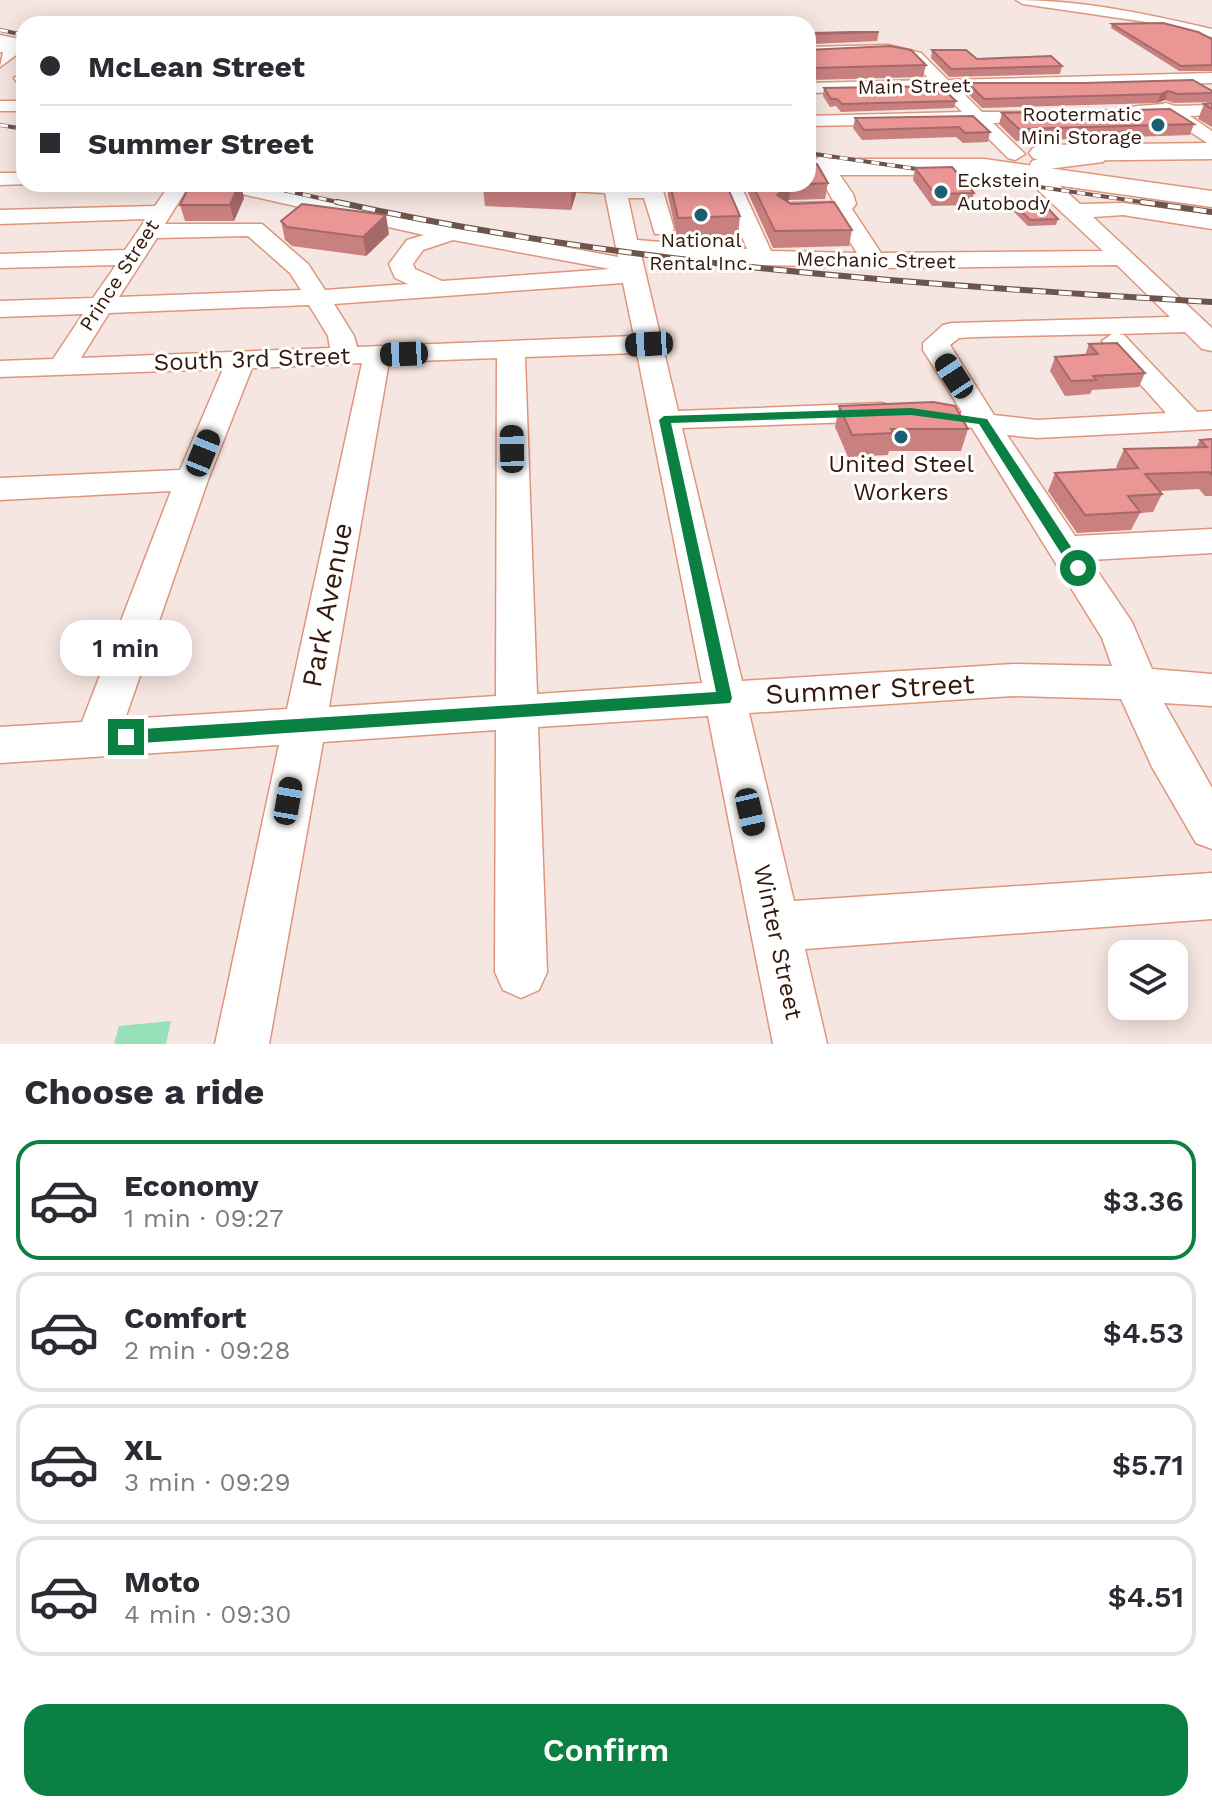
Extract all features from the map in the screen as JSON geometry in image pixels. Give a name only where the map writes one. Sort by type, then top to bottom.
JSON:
[{"type":"main road","points":[[816,165],[1211,147]]},
{"type":"main road","points":[[816,165],[948,165],[1036,173],[1212,199]]},
{"type":"street","points":[[1023,0],[1155,31],[1212,33]]},
{"type":"street","points":[[816,52],[888,50],[920,59],[1015,154]]},
{"type":"street","name":"Main Street","points":[[816,88],[1212,78]]},
{"type":"street","points":[[1126,81],[1171,112],[1211,147]]},
{"type":"street","points":[[1112,114],[1212,110]]},
{"type":"street","points":[[816,121],[1068,115]]},
{"type":"street","points":[[1203,330],[1046,187],[1036,173],[1039,165],[1062,159],[1211,147]]},
{"type":"street","points":[[743,192],[769,208],[840,208],[845,204],[842,194],[816,166]]},
{"type":"street","points":[[1073,209],[1060,189],[1062,186],[1134,187]]},
{"type":"street","name":"Prince Street","points":[[61,367],[174,192]]},
{"type":"street","points":[[259,192],[618,266]]},
{"type":"street","name":"Winter Street","points":[[629,192],[618,266],[649,344],[800,1044]]},
{"type":"street","points":[[633,192],[663,229]]},
{"type":"street","points":[[0,217],[254,229],[286,225],[320,206]]},
{"type":"street","points":[[762,258],[769,208]]},
{"type":"street","points":[[840,208],[873,260]]},
{"type":"street","points":[[1073,209],[1123,209],[1212,222]]},
{"type":"street","points":[[254,229],[300,269],[341,336],[361,355]]},
{"type":"street","points":[[439,289],[404,273],[401,264],[415,245],[452,233]]},
{"type":"street","points":[[517,284],[543,249]]},
{"type":"street","points":[[0,261],[130,257]]},
{"type":"street","name":"Mechanic Street","points":[[618,266],[762,258],[1125,258]]},
{"type":"street","points":[[0,309],[317,297],[517,284],[618,266]]},
{"type":"street","points":[[1203,330],[1102,326],[975,329],[952,331],[936,343],[937,350],[1129,651],[1137,683],[1163,746],[1212,828]]},
{"type":"street","points":[[1102,326],[1200,421]]},
{"type":"street","name":"South 3rd Street","points":[[0,369],[649,344]]},
{"type":"street","points":[[511,350],[521,972]]},
{"type":"street","name":"Park Avenue","points":[[242,1044],[302,726],[361,355]]},
{"type":"street","points":[[97,739],[192,480],[241,360]]},
{"type":"street","points":[[664,420],[924,412],[1031,429],[1200,421]]},
{"type":"street","points":[[0,489],[192,480]]},
{"type":"street","points":[[1066,549],[1212,541]]},
{"type":"street","name":"Summer Street","points":[[0,745],[1013,680],[1137,683],[1195,691],[1212,690]]},
{"type":"street","points":[[775,927],[1212,896]]},
{"type":"green space","points":[[171,1021],[166,1044],[114,1044],[119,1026]]},
{"type":"building","points":[[1163,23],[1212,39],[1212,65],[1181,66],[1112,24]]},
{"type":"building","points":[[890,46],[911,50],[926,65],[816,68],[816,50]]},
{"type":"building","points":[[932,50],[966,50],[977,59],[1051,56],[1062,66],[951,69]]},
{"type":"building","points":[[1193,80],[1212,93],[1178,94],[1168,91],[1161,94],[984,99],[968,83],[1083,83]]},
{"type":"building","points":[[940,86],[956,101],[842,104],[837,99],[831,99],[824,88]]},
{"type":"building","points":[[1170,109],[1194,124],[1019,129],[1002,113]]},
{"type":"building","points":[[973,116],[990,132],[965,133],[959,127],[864,130],[855,118]]},
{"type":"building","points":[[817,164],[828,183],[816,184]]},
{"type":"building","points":[[952,167],[974,193],[935,194],[915,168]]},
{"type":"building","points":[[186,192],[236,192],[230,205],[180,205]]},
{"type":"building","points":[[672,192],[730,192],[740,216],[678,218]]},
{"type":"building","points":[[756,192],[781,192],[777,195],[791,204],[834,202],[852,230],[775,231]]},
{"type":"building","points":[[1041,201],[1058,219],[1030,220],[1012,202]]},
{"type":"building","points":[[302,204],[386,215],[363,237],[287,227],[281,221]]},
{"type":"building","points":[[1117,343],[1145,373],[1093,376],[1096,380],[1071,381],[1055,357],[1098,354],[1089,344]]},
{"type":"building","points":[[933,402],[955,406],[968,429],[891,429],[893,433],[852,435],[839,406]]},
{"type":"building","points":[[1212,439],[1212,475],[1209,472],[1145,474],[1162,494],[1128,496],[1140,512],[1085,515],[1055,473],[1138,468],[1124,449],[1207,447],[1200,440]]},
{"type":"railway","points":[[0,30],[16,33]]},
{"type":"railway","points":[[0,125],[16,128]]},
{"type":"railway","points":[[816,154],[1155,204]]},
{"type":"railway","points":[[292,192],[337,202]]},
{"type":"railway","points":[[337,202],[445,224],[663,257],[882,280],[1212,302]]},
{"type":"railway","points":[[337,202],[346,204]]},
{"type":"railway","points":[[1142,202],[1212,212]]},
{"type":"place","name":"Rootermatic Mini Storage","points":[[1158,125]]},
{"type":"place","name":"Eckstein Autobody","points":[[941,192]]},
{"type":"place","name":"National Rental Inc.","points":[[701,215]]},
{"type":"place","name":"United Steel Workers","points":[[901,437]]},
{"type":"route","points":[[126,737],[725,698],[664,420],[911,411],[983,421],[1078,568]]}]
